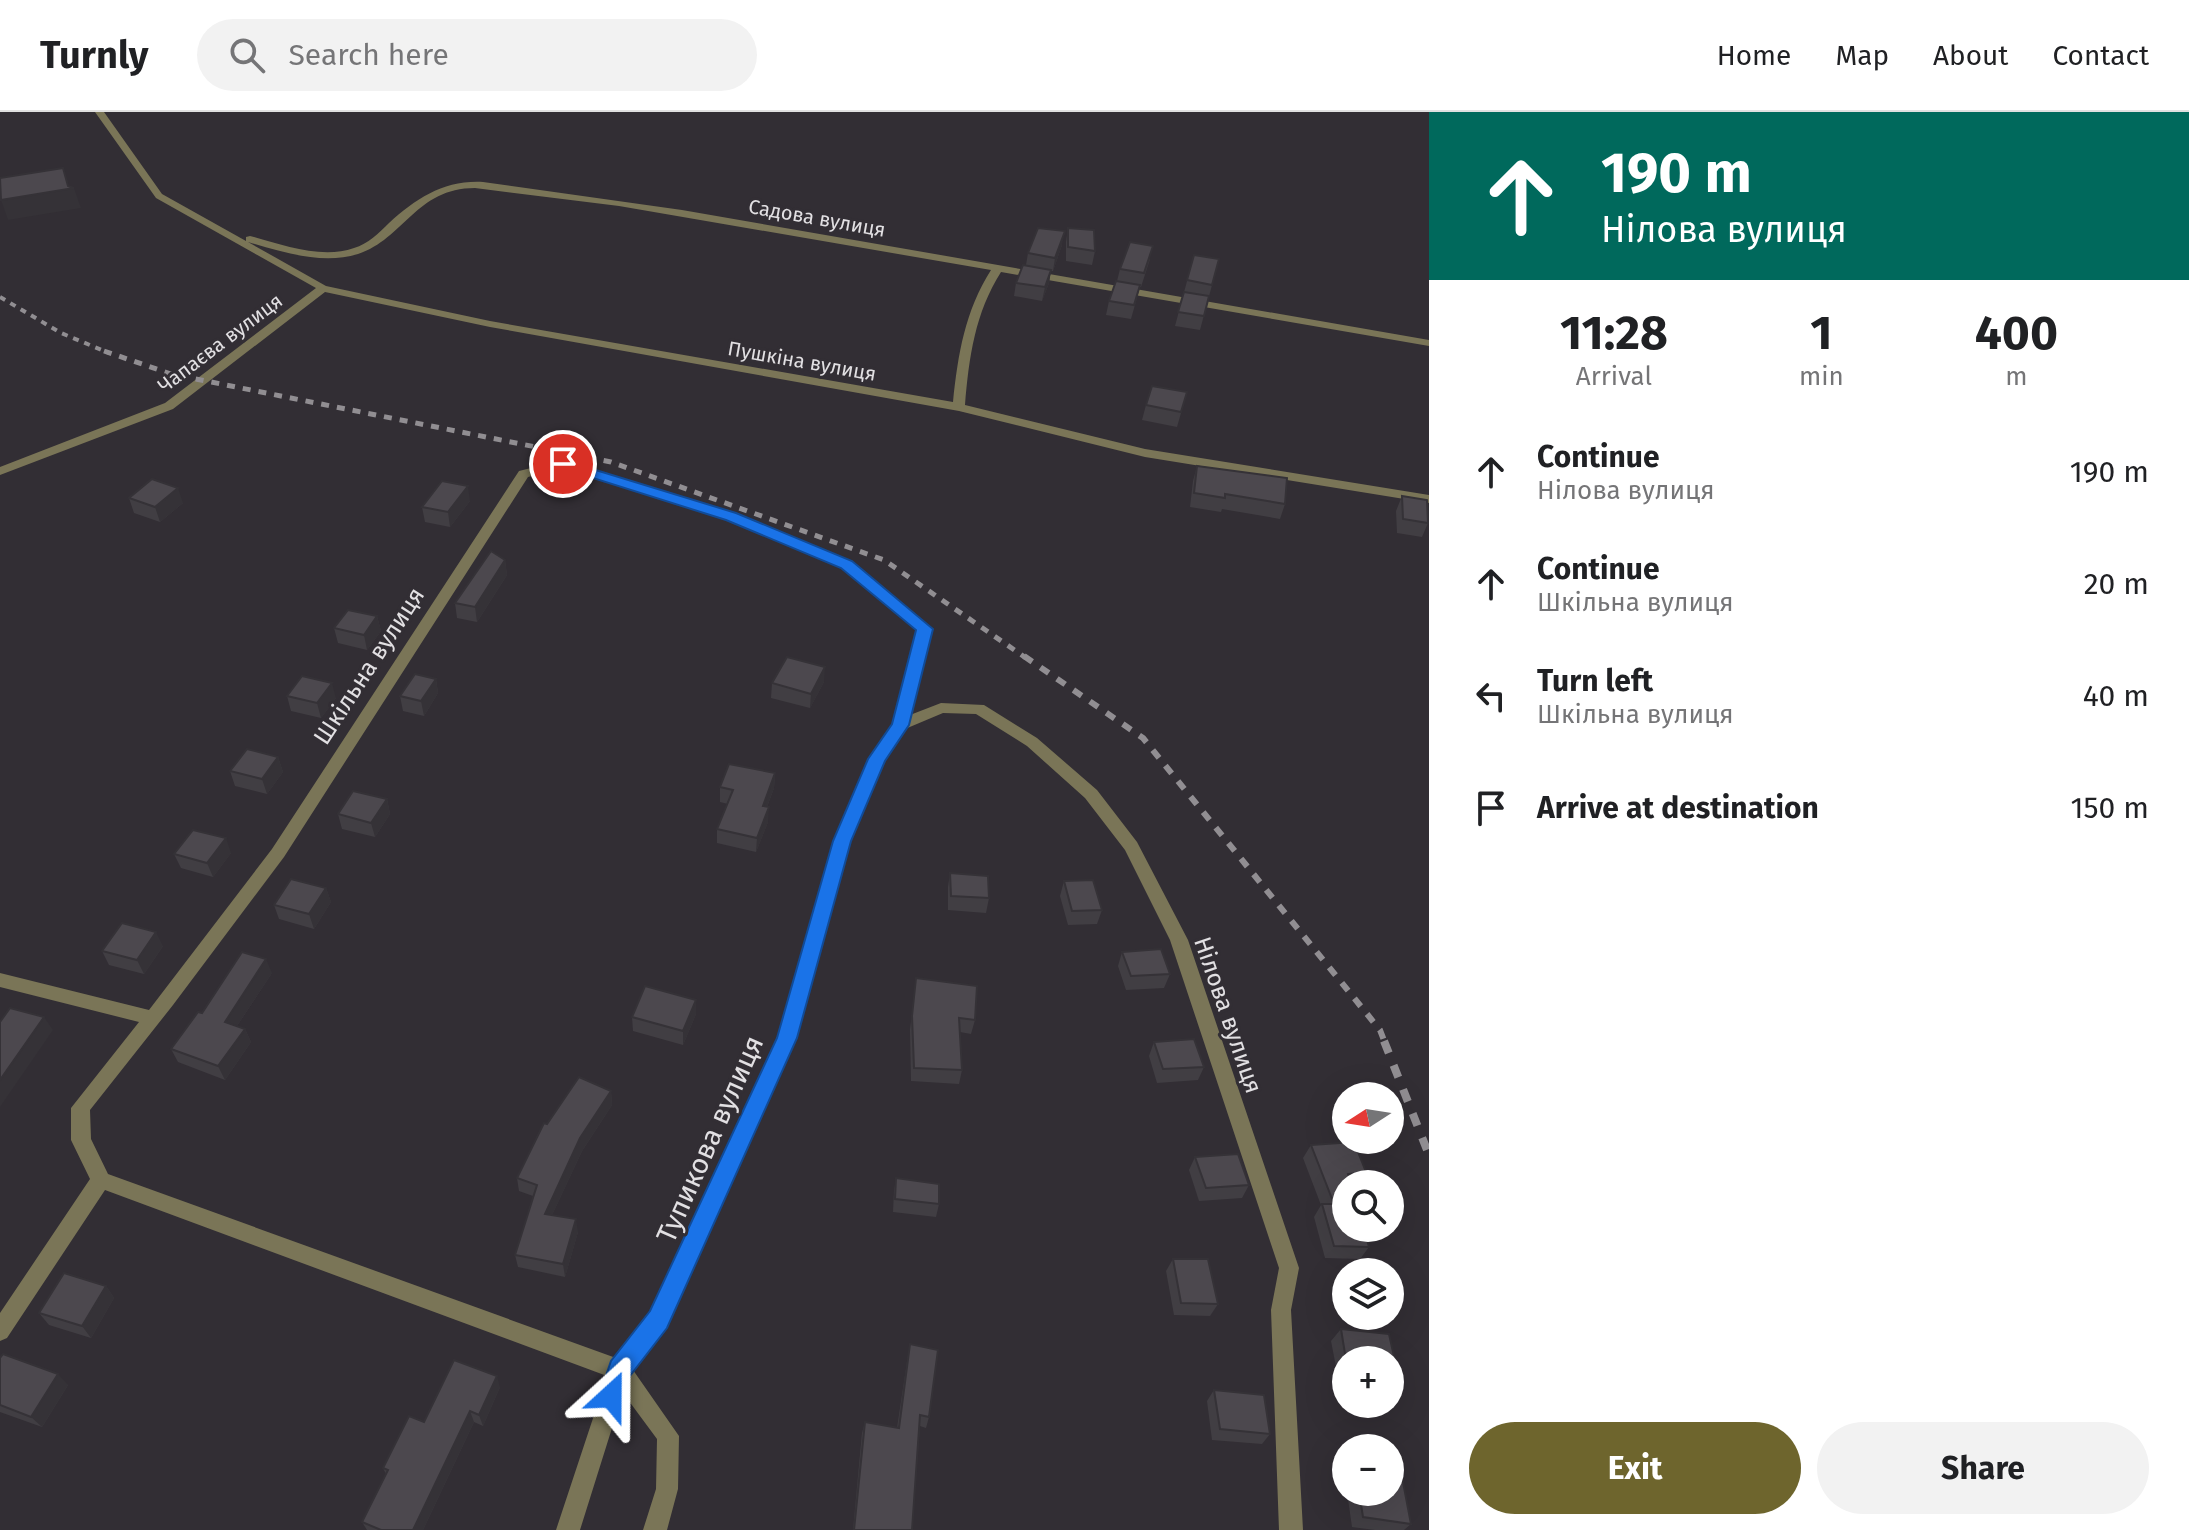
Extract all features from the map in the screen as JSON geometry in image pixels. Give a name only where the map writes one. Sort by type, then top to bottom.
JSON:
[{"type":"street","name":"Пушкіна вулиця","points":[[99,112],[159,196],[323,288],[505,327],[959,407],[1145,453],[1429,499]]},
{"type":"street","name":"Садова вулиця","points":[[218,229],[293,252],[339,254],[366,247],[424,200],[454,186],[489,186],[574,195],[1429,343]]},
{"type":"street","points":[[959,407],[971,319],[981,292],[998,268]]},
{"type":"street","name":"Чапаєва вулиця","points":[[0,471],[169,406],[323,288]]},
{"type":"street","name":"Шкільна вулиця","points":[[101,1180],[81,1140],[80,1108],[278,853],[523,474],[563,464],[731,517],[847,564],[925,629],[900,725]]},
{"type":"street","name":"Нілова вулиця","points":[[900,725],[941,708],[979,709],[1032,742],[1091,794],[1131,846],[1179,940],[1289,1268],[1281,1310],[1291,1530]]},
{"type":"street","name":"Тупикова вулиця","points":[[568,1530],[620,1370],[658,1320],[787,1038],[842,841],[877,759],[900,725]]},
{"type":"street","points":[[0,980],[152,1018]]},
{"type":"street","points":[[0,1331],[101,1180],[620,1370],[668,1436],[667,1489],[655,1530]]},
{"type":"building","points":[[63,168],[68,186],[74,188],[1,200],[0,178]]},
{"type":"building","points":[[1038,228],[1065,231],[1055,258],[1028,253]]},
{"type":"building","points":[[1068,228],[1094,230],[1095,251],[1068,247]]},
{"type":"building","points":[[1130,242],[1153,246],[1144,273],[1120,269]]},
{"type":"building","points":[[1194,255],[1219,259],[1212,285],[1187,280]]},
{"type":"building","points":[[1023,265],[1051,270],[1045,287],[1016,283]]},
{"type":"building","points":[[1116,281],[1140,285],[1134,305],[1109,301]]},
{"type":"building","points":[[1184,292],[1209,296],[1204,316],[1178,312]]},
{"type":"building","points":[[1152,386],[1187,392],[1181,412],[1146,405]]},
{"type":"building","points":[[1197,466],[1287,478],[1285,504],[1225,494],[1225,498],[1194,493]]},
{"type":"building","points":[[152,479],[178,488],[155,507],[129,498]]},
{"type":"building","points":[[442,481],[468,486],[448,512],[422,507]]},
{"type":"building","points":[[1402,496],[1427,500],[1428,523],[1403,519]]},
{"type":"building","points":[[491,551],[505,560],[475,607],[455,603]]},
{"type":"building","points":[[348,610],[377,616],[364,635],[334,628]]},
{"type":"building","points":[[787,657],[825,667],[811,694],[772,683]]},
{"type":"building","points":[[415,674],[436,679],[421,701],[400,696]]},
{"type":"building","points":[[302,676],[332,683],[317,703],[287,696]]},
{"type":"building","points":[[247,749],[278,757],[262,779],[230,771]]},
{"type":"building","points":[[729,764],[775,773],[763,806],[769,807],[757,838],[717,829],[733,790],[720,787]]},
{"type":"building","points":[[353,791],[387,799],[371,823],[338,814]]},
{"type":"building","points":[[193,830],[226,838],[207,863],[174,854]]},
{"type":"building","points":[[950,873],[988,876],[989,898],[951,896]]},
{"type":"building","points":[[291,879],[326,888],[309,914],[274,905]]},
{"type":"building","points":[[1093,880],[1102,910],[1072,911],[1064,881]]},
{"type":"building","points":[[122,923],[156,932],[137,960],[102,951]]},
{"type":"building","points":[[1161,949],[1170,974],[1131,976],[1122,952]]},
{"type":"building","points":[[242,952],[266,959],[225,1022],[245,1029],[218,1066],[171,1049],[198,1012],[202,1013]]},
{"type":"building","points":[[916,978],[977,986],[975,1020],[959,1018],[962,1070],[914,1068],[912,1016]]},
{"type":"building","points":[[645,986],[696,1000],[683,1031],[632,1017]]},
{"type":"building","points":[[10,1008],[44,1017],[0,1080],[0,1022]]},
{"type":"building","points":[[1194,1039],[1204,1067],[1163,1069],[1154,1042]]},
{"type":"building","points":[[579,1077],[611,1091],[580,1138],[545,1214],[576,1219],[563,1264],[515,1255],[537,1185],[517,1178],[544,1123],[547,1124]]},
{"type":"building","points":[[1332,1144],[1332,1154],[1359,1154],[1365,1170],[1332,1170],[1332,1199],[1311,1145]]},
{"type":"building","points":[[1238,1154],[1249,1185],[1206,1188],[1195,1157]]},
{"type":"building","points":[[896,1178],[939,1184],[939,1204],[895,1199]]},
{"type":"building","points":[[1322,1204],[1332,1204],[1332,1239]]},
{"type":"building","points":[[1333,1242],[1368,1242],[1369,1247],[1334,1246]]},
{"type":"building","points":[[1173,1259],[1208,1259],[1218,1304],[1181,1303]]},
{"type":"building","points":[[64,1273],[106,1286],[82,1326],[39,1313]]},
{"type":"building","points":[[1341,1330],[1389,1334],[1392,1346],[1344,1346]]},
{"type":"building","points":[[910,1344],[938,1350],[929,1417],[920,1415],[912,1530],[854,1530],[865,1422],[899,1428]]},
{"type":"building","points":[[3,1354],[58,1374],[31,1417],[0,1405],[0,1358]]},
{"type":"building","points":[[454,1360],[497,1376],[479,1415],[470,1411],[413,1530],[381,1530],[362,1522],[388,1470],[383,1468],[409,1416],[424,1422]]},
{"type":"building","points":[[1214,1390],[1264,1395],[1270,1434],[1220,1429]]},
{"type":"building","points":[[1404,1487],[1411,1524],[1363,1517],[1361,1506],[1404,1506]]},
{"type":"railway","points":[[0,297],[61,333],[105,351]]},
{"type":"railway","points":[[105,351],[171,374],[611,462],[884,560],[1026,658]]},
{"type":"railway","points":[[105,351],[109,353]]},
{"type":"railway","points":[[1024,656],[1143,738],[1380,1030],[1385,1043]]},
{"type":"railway","points":[[1384,1041],[1429,1155]]},
{"type":"route","points":[[563,464],[731,517],[847,564],[925,629],[900,725],[877,759],[842,841],[787,1038],[658,1320],[620,1370],[611,1396]]}]
